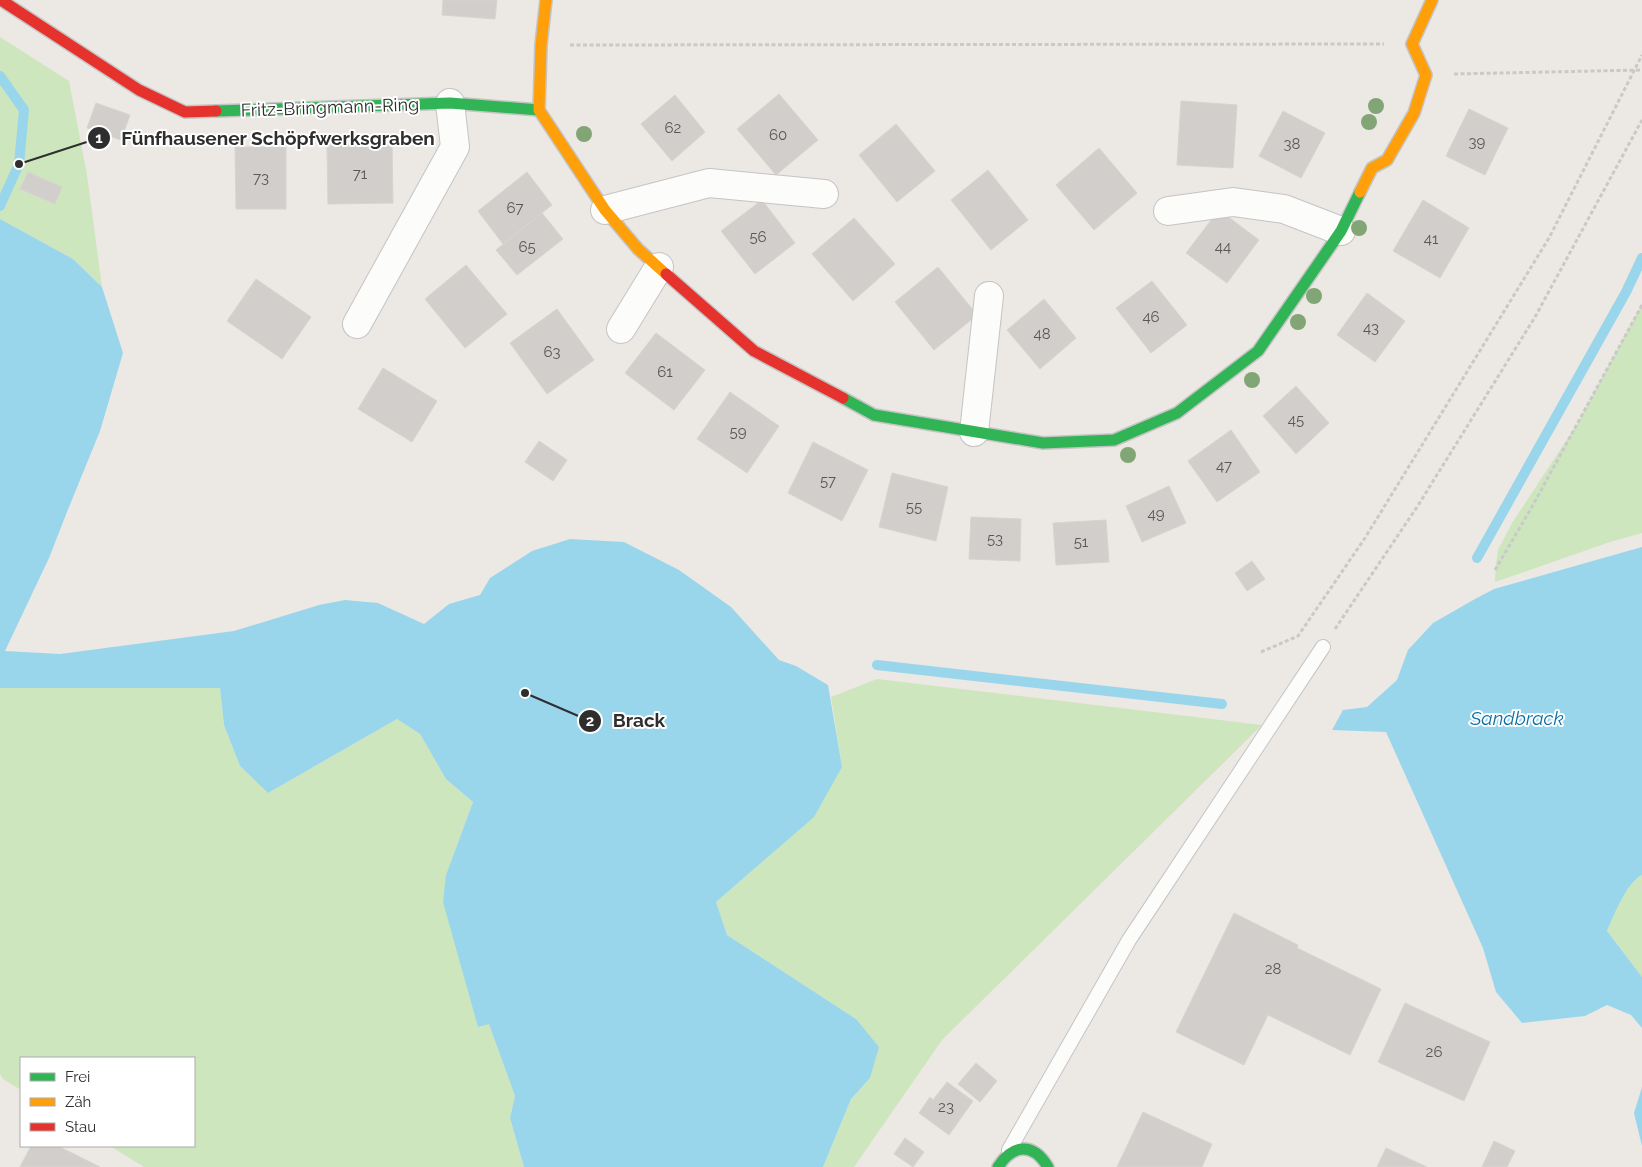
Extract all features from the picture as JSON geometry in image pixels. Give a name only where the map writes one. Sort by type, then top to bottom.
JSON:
[{"type":"street","name":"Fritz-Bringmann-Ring","points":[[1,0],[139,90],[185,112],[450,103],[539,110]]},
{"type":"street","points":[[546,0],[541,45],[539,110],[605,210],[638,249],[754,350],[874,415],[1043,443],[1114,440],[1177,412],[1258,351],[1341,231],[1372,168],[1387,160],[1414,113],[1426,75],[1412,44],[1432,0]]},
{"type":"street","points":[[357,324],[456,147],[450,103]]},
{"type":"street","points":[[605,210],[709,184],[824,194]]},
{"type":"street","points":[[1168,212],[1233,202],[1284,209],[1341,231]]},
{"type":"street","points":[[620,329],[659,267]]},
{"type":"street","points":[[974,432],[990,296]]},
{"type":"street","points":[[998,1167],[1007,1154],[1020,1148],[1035,1151],[1044,1158],[1048,1167]]},
{"type":"lane","points":[[1007,1154],[1129,940],[1324,646]]},
{"type":"path","points":[[541,45],[1412,44]]},
{"type":"path","points":[[1261,652],[1298,636],[1365,538],[1549,238],[1642,55]]},
{"type":"path","points":[[1426,75],[1642,70]]},
{"type":"path","points":[[1324,646],[1417,507],[1535,317],[1642,120]]},
{"type":"path","points":[[1495,570],[1533,505],[1642,305]]},
{"type":"green space","points":[[0,37],[69,81],[87,175],[102,287],[73,259],[0,219]]},
{"type":"green space","points":[[1642,304],[1642,533],[1610,542],[1495,582],[1498,550],[1512,523],[1576,426]]},
{"type":"green space","points":[[877,679],[1262,725],[942,1040],[854,1167],[823,1167],[851,1099],[870,1078],[856,1019],[727,935],[716,902],[748,874],[842,767],[831,697]]},
{"type":"green space","points":[[0,688],[220,688],[224,725],[240,766],[268,793],[397,719],[420,734],[446,779],[473,802],[446,875],[478,1027],[489,1023],[515,1096],[510,1118],[524,1167],[144,1167],[112,1147],[195,1147],[195,1057],[20,1057],[20,1089],[3,1079],[0,1074]]},
{"type":"green space","points":[[1642,875],[1642,977],[1607,931],[1626,892],[1636,879]]},
{"type":"water","points":[[0,219],[73,259],[102,287],[123,353],[100,431],[49,558],[5,651],[60,654],[234,631],[319,605],[345,600],[378,603],[424,624],[449,604],[480,595],[490,578],[532,551],[570,539],[624,542],[679,570],[731,607],[779,660],[796,666],[828,685],[842,767],[814,817],[716,902],[727,935],[856,1019],[879,1047],[870,1078],[851,1099],[823,1167],[524,1167],[510,1118],[515,1096],[489,1024],[478,1027],[443,902],[446,875],[473,802],[446,779],[420,734],[397,719],[268,793],[240,766],[224,725],[220,688],[0,688]]},
{"type":"water","name":"Sandbrack","points":[[1642,547],[1642,875],[1631,884],[1626,892],[1607,931],[1642,977],[1642,1028],[1631,1015],[1607,1005],[1585,1016],[1522,1023],[1496,992],[1483,948],[1386,732],[1332,730],[1343,710],[1367,707],[1397,680],[1408,650],[1433,623],[1494,589]]},
{"type":"water","points":[[1642,1087],[1642,1146],[1634,1113]]},
{"type":"building","points":[[443,0],[497,0],[495,19],[442,15]]},
{"type":"building","points":[[779,94],[818,140],[776,175],[737,129]]},
{"type":"building","points":[[675,95],[705,132],[672,161],[641,124]]},
{"type":"building","points":[[1181,101],[1237,105],[1233,168],[1177,165]]},
{"type":"building","points":[[96,103],[130,115],[121,140],[87,128]]},
{"type":"building","points":[[1469,109],[1508,128],[1485,175],[1446,156]]},
{"type":"building","points":[[1283,111],[1325,133],[1301,178],[1259,156]]},
{"type":"building","points":[[896,124],[935,171],[897,202],[859,155]]},
{"type":"building","points":[[392,144],[393,203],[328,204],[327,145]]},
{"type":"building","points":[[235,147],[286,147],[286,209],[236,209]]},
{"type":"building","points":[[1099,148],[1137,193],[1094,230],[1056,185]]},
{"type":"building","points":[[988,170],[1028,220],[991,250],[951,200]]},
{"type":"building","points":[[28,172],[62,187],[55,204],[20,189]]},
{"type":"building","points":[[527,172],[552,205],[503,244],[478,211]]},
{"type":"building","points":[[762,200],[795,243],[755,274],[721,231]]},
{"type":"building","points":[[1423,200],[1469,228],[1440,278],[1393,251]]},
{"type":"building","points":[[1219,210],[1259,240],[1227,283],[1186,253]]},
{"type":"building","points":[[542,213],[563,239],[517,275],[496,250]]},
{"type":"building","points":[[854,218],[895,264],[853,301],[812,254]]},
{"type":"building","points":[[466,265],[507,314],[465,348],[425,299]]},
{"type":"building","points":[[938,267],[977,315],[934,350],[895,302]]},
{"type":"building","points":[[256,279],[311,317],[282,359],[227,321]]},
{"type":"building","points":[[1152,281],[1187,325],[1151,353],[1116,308]]},
{"type":"building","points":[[1367,293],[1405,321],[1375,362],[1337,335]]},
{"type":"building","points":[[1044,299],[1076,338],[1040,369],[1007,330]]},
{"type":"building","points":[[557,309],[594,360],[547,394],[510,343]]},
{"type":"building","points":[[656,333],[705,370],[674,410],[625,373]]},
{"type":"building","points":[[383,368],[437,401],[412,442],[358,409]]},
{"type":"building","points":[[1296,386],[1329,423],[1296,454],[1263,416]]},
{"type":"building","points":[[730,392],[779,426],[747,473],[697,439]]},
{"type":"building","points":[[1231,430],[1260,472],[1217,502],[1188,461]]},
{"type":"building","points":[[539,441],[567,460],[553,481],[525,462]]},
{"type":"building","points":[[813,442],[868,470],[842,521],[788,493]]},
{"type":"building","points":[[892,473],[948,487],[936,541],[879,527]]},
{"type":"building","points":[[1169,486],[1186,523],[1142,542],[1126,506]]},
{"type":"building","points":[[971,517],[1021,519],[1020,561],[969,559]]},
{"type":"building","points":[[1106,520],[1109,562],[1056,565],[1053,523]]},
{"type":"building","points":[[1252,561],[1265,579],[1247,591],[1235,573]]},
{"type":"building","points":[[1234,913],[1298,945],[1297,948],[1381,989],[1350,1055],[1268,1015],[1244,1065],[1176,1032]]},
{"type":"building","points":[[1405,1003],[1490,1042],[1464,1101],[1378,1062]]},
{"type":"building","points":[[976,1063],[997,1081],[980,1102],[958,1084]]},
{"type":"building","points":[[947,1082],[973,1101],[949,1135],[919,1113],[930,1097],[933,1100]]},
{"type":"building","points":[[1143,1112],[1212,1144],[1202,1167],[1117,1167]]},
{"type":"building","points":[[905,1138],[924,1152],[913,1167],[894,1154]]},
{"type":"building","points":[[1494,1141],[1515,1151],[1507,1167],[1482,1167]]},
{"type":"building","points":[[30,1147],[60,1147],[100,1167],[20,1167]]},
{"type":"building","points":[[1386,1148],[1427,1167],[1377,1167]]},
{"type":"waterway","points":[[0,76],[24,110],[19,164],[0,206]]},
{"type":"waterway","points":[[1477,558],[1626,292],[1642,258]]},
{"type":"waterway","points":[[877,665],[1222,704]]},
{"type":"traffic: fast","points":[[216,111],[450,103],[539,110]]},
{"type":"traffic: fast","points":[[843,398],[874,415],[1043,443],[1114,440],[1177,413],[1258,351],[1341,231],[1360,192]]},
{"type":"traffic: fast","points":[[998,1167],[1010,1154],[1016,1150],[1023,1149],[1036,1153],[1048,1167]]},
{"type":"traffic: slow","points":[[546,0],[541,45],[539,110],[605,210],[638,249],[666,274]]},
{"type":"traffic: slow","points":[[1360,192],[1372,168],[1387,160],[1414,113],[1426,75],[1412,44],[1432,0]]},
{"type":"traffic: jam","points":[[1,0],[139,90],[185,112],[216,111]]},
{"type":"traffic: jam","points":[[666,274],[754,351],[843,398]]},
{"type":"place","name":"Fünfhausener Schöpfwerksgraben","points":[[19,164]]},
{"type":"place","name":"Brack","points":[[525,693]]}]
